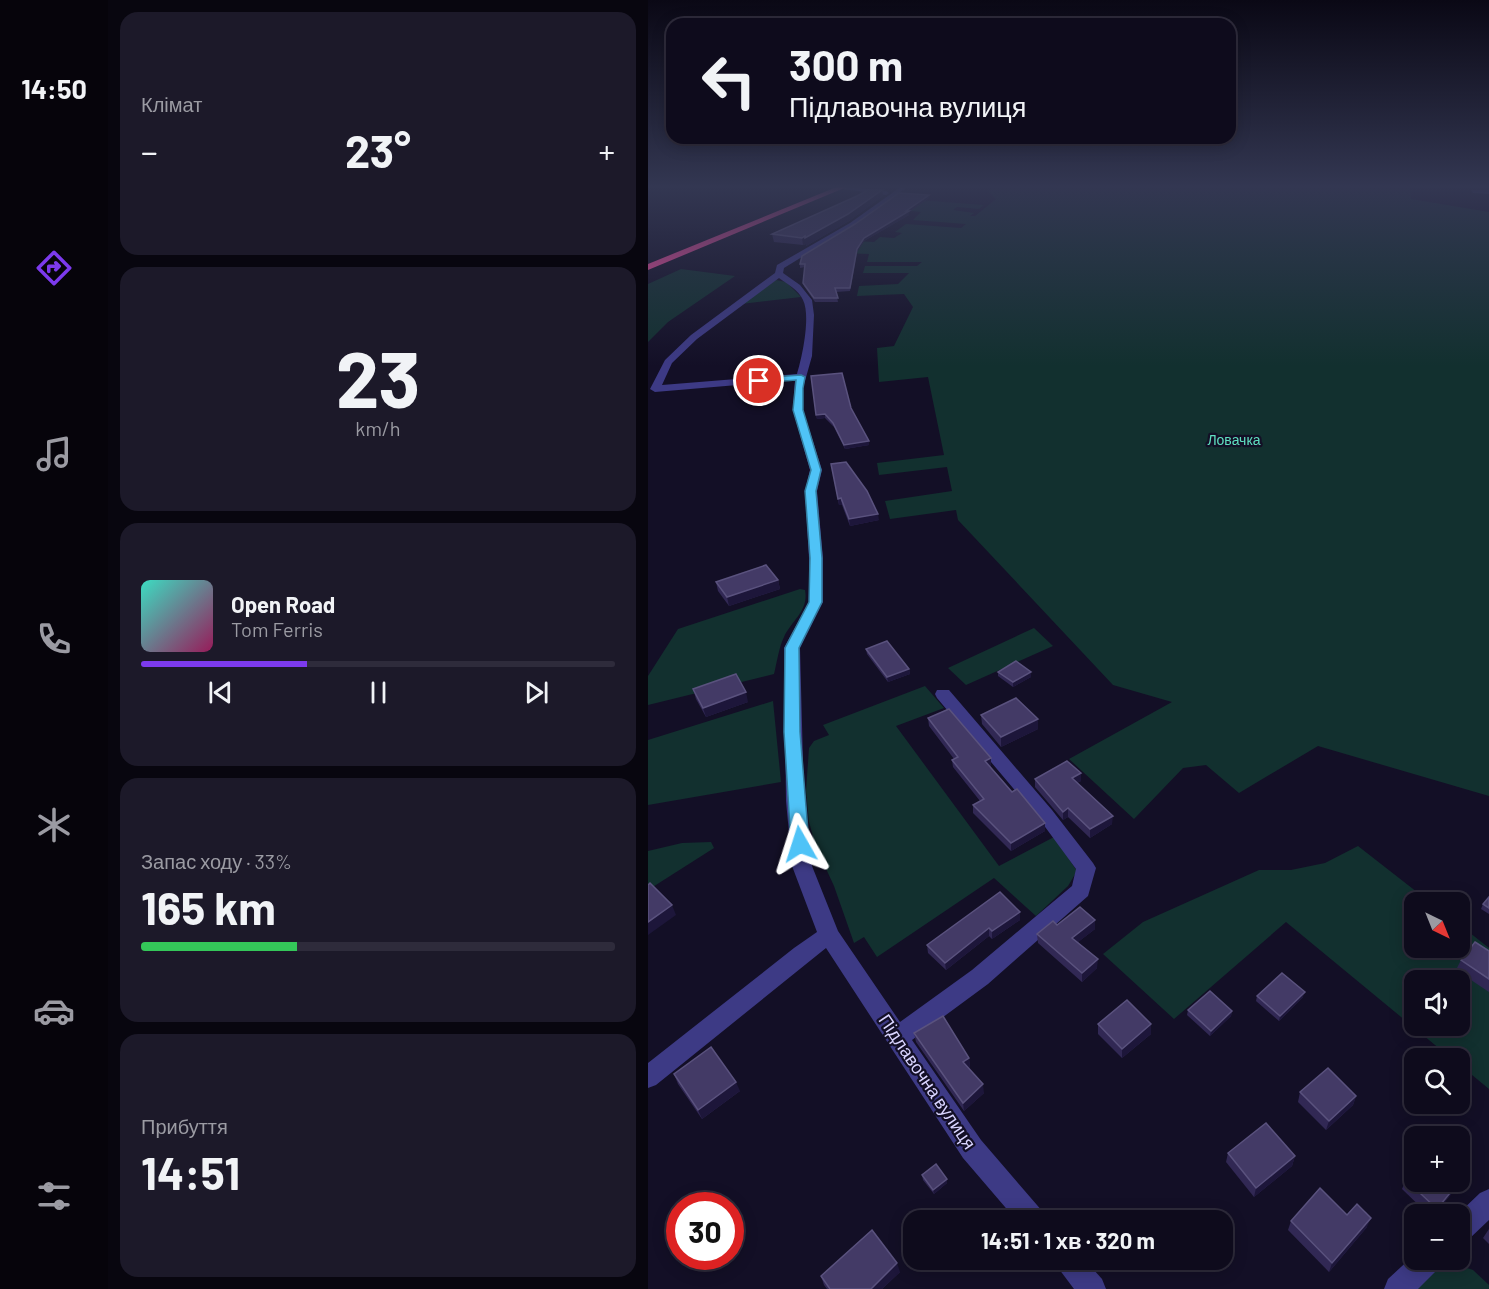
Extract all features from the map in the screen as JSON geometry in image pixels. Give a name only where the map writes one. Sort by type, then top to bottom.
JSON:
[{"type":"highway","points":[[648,267],[698,246]]},
{"type":"street","points":[[801,377],[655,389],[668,362],[694,337],[779,274],[780,267],[814,246]]},
{"type":"street","name":"Підлавочна вулиця","points":[[779,274],[797,287],[808,300],[810,315],[808,348],[798,388],[798,410],[816,470],[811,491],[816,558],[816,602],[792,648],[795,789],[802,866],[829,935],[972,1149],[1025,1210]]},
{"type":"street","points":[[897,1038],[980,977],[1081,890],[1086,868],[1046,815],[943,694]]},
{"type":"street","points":[[648,1077],[801,954],[829,935]]},
{"type":"street","points":[[1470,1220],[1489,1202]]},
{"type":"street","points":[[1076,1270],[1092,1289]]},
{"type":"street","points":[[1398,1289],[1418,1270]]},
{"type":"green space","name":"Ловачка","points":[[849,246],[1489,246],[1489,796],[1318,746],[1239,793],[1206,765],[1183,768],[1134,819],[1069,759],[1172,702],[1113,685],[958,520],[956,510],[890,519],[885,501],[952,491],[947,467],[879,475],[877,463],[944,455],[928,377],[879,382],[877,348],[894,346],[913,307],[904,294],[857,296],[859,286],[898,284],[909,273],[863,273],[865,266],[917,266],[922,262],[867,262],[869,254],[842,253]]},
{"type":"green space","points":[[681,269],[735,276],[668,322],[648,342],[648,284]]},
{"type":"green space","points":[[776,280],[786,282],[801,297],[741,304]]},
{"type":"green space","points":[[800,589],[805,590],[805,604],[782,641],[774,674],[648,705],[648,676],[678,629]]},
{"type":"green space","points":[[1034,628],[1053,646],[966,685],[948,668]]},
{"type":"green space","points":[[925,686],[944,708],[896,726],[999,866],[1054,837],[1077,871],[1068,886],[1036,916],[994,878],[877,957],[864,937],[854,943],[834,886],[816,847],[809,822],[806,791],[809,748],[814,741],[829,735],[823,725]]},
{"type":"green space","points":[[773,701],[781,782],[648,805],[648,740]]},
{"type":"green space","points":[[711,842],[714,848],[648,890],[648,851],[682,843]]},
{"type":"green space","points":[[1358,846],[1417,892],[1404,892],[1404,958],[1470,958],[1470,933],[1489,948],[1489,1089],[1470,1073],[1470,1048],[1439,1048],[1424,1036],[1470,1036],[1470,970],[1404,970],[1404,1019],[1286,922],[1174,1019],[1103,954],[1143,922],[1259,870],[1291,870],[1325,863]]},
{"type":"green space","points":[[1470,1269],[1489,1285],[1489,1289],[1416,1289],[1434,1270]]},
{"type":"building","points":[[818,246],[859,246],[850,288],[835,288],[838,298],[814,298],[803,283],[805,264],[800,264],[802,256]]},
{"type":"building","points":[[842,373],[851,408],[869,441],[844,445],[833,423],[825,414],[816,415],[811,376]]},
{"type":"building","points":[[846,462],[867,491],[878,514],[849,519],[841,498],[838,499],[831,464]]},
{"type":"building","points":[[766,565],[778,580],[727,597],[716,582]]},
{"type":"building","points":[[887,641],[909,669],[887,677],[866,649]]},
{"type":"building","points":[[1016,661],[1031,672],[1013,682],[998,672]]},
{"type":"building","points":[[736,674],[746,692],[703,708],[693,689]]},
{"type":"building","points":[[1016,698],[1038,719],[1001,737],[981,715]]},
{"type":"building","points":[[949,709],[991,758],[985,761],[1012,792],[1017,789],[1045,823],[1011,843],[973,805],[984,799],[952,760],[958,757],[928,718]]},
{"type":"building","points":[[1067,761],[1081,773],[1072,778],[1113,816],[1090,829],[1068,808],[1063,812],[1035,779]]},
{"type":"building","points":[[650,883],[672,905],[648,922],[648,885]]},
{"type":"building","points":[[1000,892],[1020,912],[992,931],[989,928],[945,963],[927,945]]},
{"type":"building","points":[[1489,897],[1489,908],[1483,904]]},
{"type":"building","points":[[1080,907],[1095,920],[1072,938],[1098,959],[1082,973],[1037,934],[1053,921],[1057,925]]},
{"type":"building","points":[[1475,942],[1489,951],[1489,979],[1461,960],[1470,958],[1470,948]]},
{"type":"building","points":[[1282,973],[1305,992],[1280,1016],[1257,996]]},
{"type":"building","points":[[1210,991],[1232,1011],[1211,1031],[1188,1010]]},
{"type":"building","points":[[1127,1000],[1151,1024],[1122,1049],[1098,1024]]},
{"type":"building","points":[[943,1016],[969,1058],[963,1062],[983,1084],[963,1103],[914,1033]]},
{"type":"building","points":[[711,1047],[736,1082],[698,1110],[674,1074]]},
{"type":"building","points":[[1328,1068],[1356,1096],[1329,1121],[1300,1092]]},
{"type":"building","points":[[1266,1123],[1295,1156],[1256,1188],[1228,1153]]},
{"type":"building","points":[[936,1164],[947,1179],[933,1190],[922,1175]]},
{"type":"building","points":[[1320,1188],[1347,1215],[1357,1204],[1371,1218],[1332,1263],[1291,1221]]},
{"type":"building","points":[[1419,1192],[1451,1192],[1441,1204],[1432,1204]]},
{"type":"building","points":[[872,1230],[897,1263],[871,1289],[830,1289],[821,1276]]},
{"type":"route","points":[[759,381],[801,377],[798,388],[798,410],[816,470],[811,491],[816,558],[816,602],[792,648],[792,732],[795,801],[800,844]]}]
